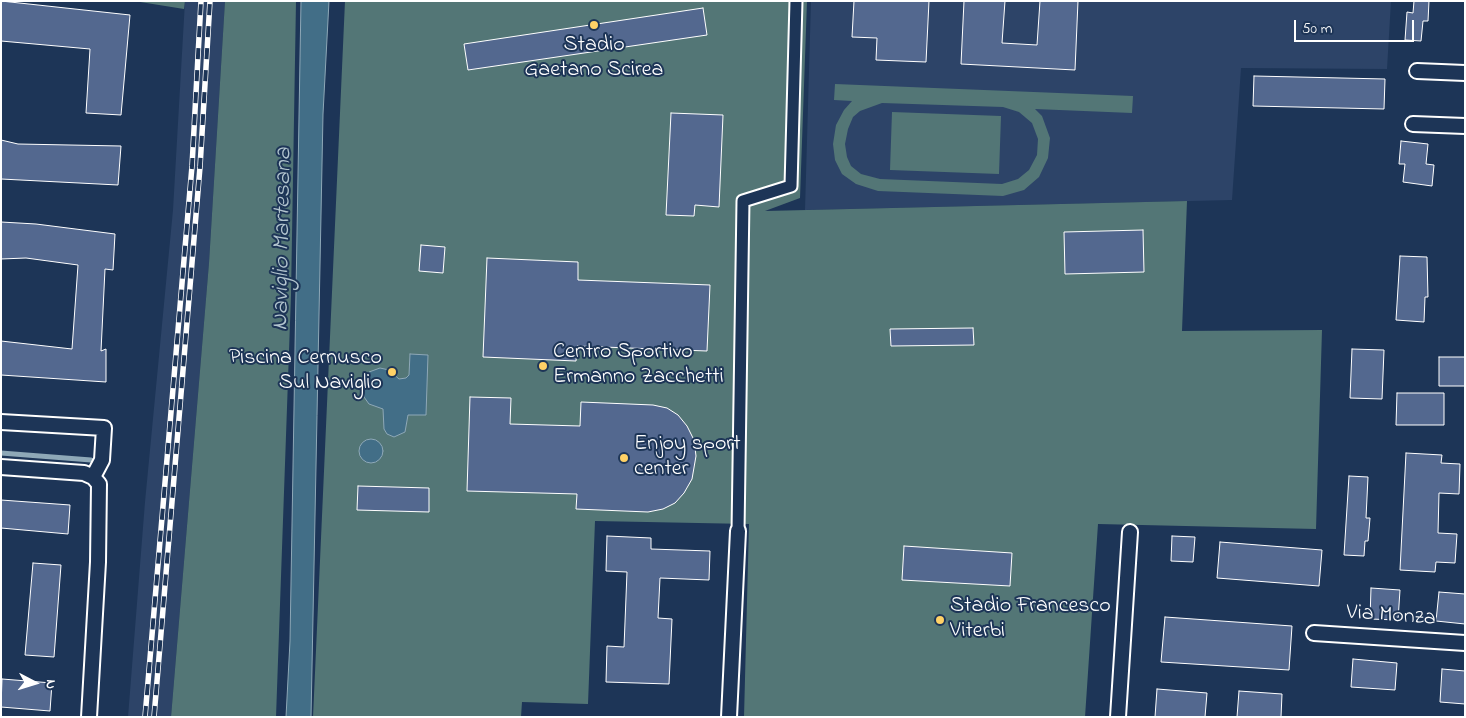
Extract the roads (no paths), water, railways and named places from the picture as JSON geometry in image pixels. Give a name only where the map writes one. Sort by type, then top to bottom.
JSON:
[{"type":"street","points":[[728,717],[738,531],[743,201],[791,186],[796,1]]},
{"type":"street","points":[[1417,71],[1465,73]]},
{"type":"street","points":[[1413,124],[1465,126]]},
{"type":"street","points":[[1,422],[104,428],[102,460],[93,477]]},
{"type":"street","points":[[1,467],[84,473],[93,477],[98,482],[100,491],[98,562],[89,717]]},
{"type":"street","points":[[1118,717],[1130,532]]},
{"type":"street","name":"Via Monza","points":[[1314,633],[1465,643]]},
{"type":"waterway","points":[[1,453],[91,460]]},
{"type":"railway","points":[[145,717],[192,166],[201,1]]},
{"type":"railway","points":[[154,717],[200,167],[210,1]]},
{"type":"place","name":"Stadio Gaetano Scirea","points":[[594,25]]},
{"type":"place","name":"Centro Sportivo Ermanno Zacchetti","points":[[543,366]]},
{"type":"place","name":"Piscina Cernusco Sul Naviglio","points":[[392,372]]},
{"type":"place","name":"Enjoy sport center","points":[[624,458]]},
{"type":"place","name":"Stadio Francesco Viterbi","points":[[940,620]]},
{"type":"water label","name":"Naviglio Martesana","points":[[284,239]]}]
